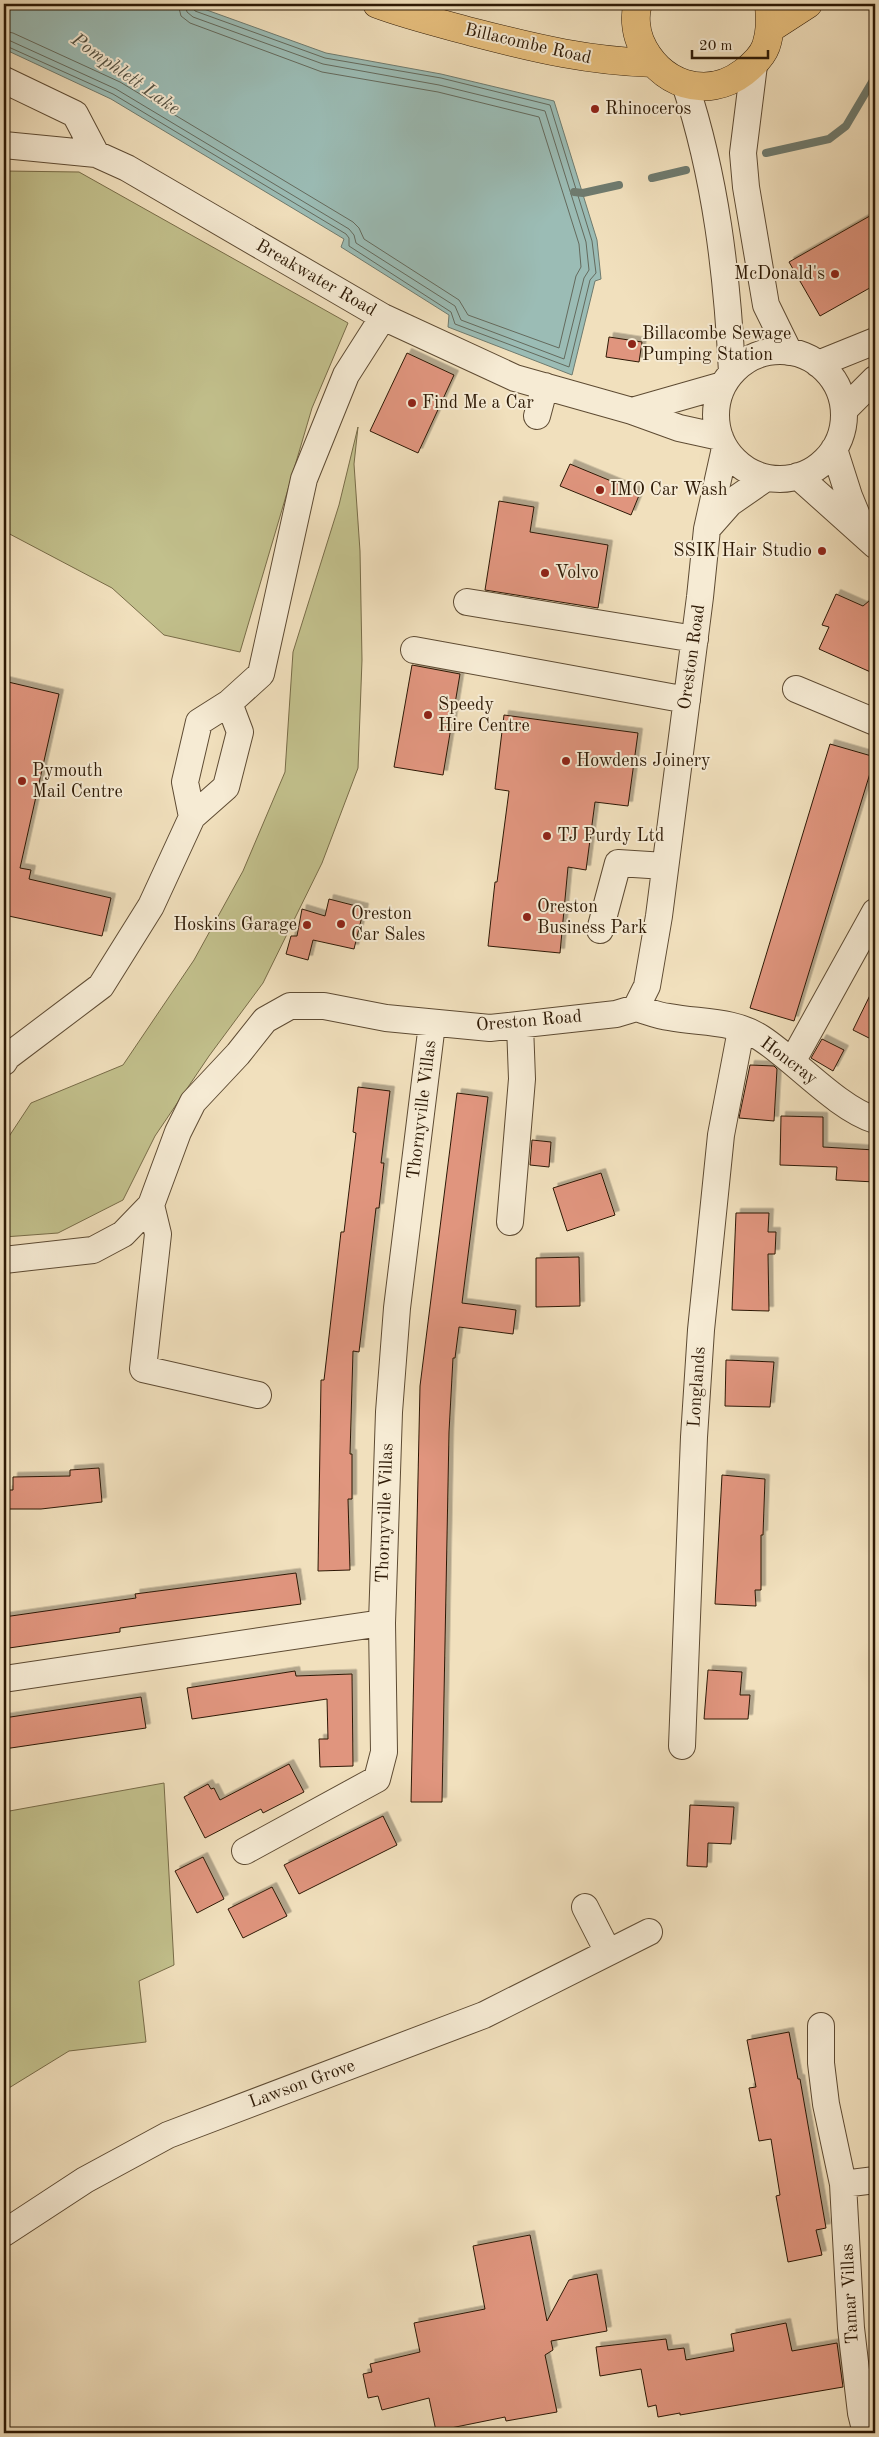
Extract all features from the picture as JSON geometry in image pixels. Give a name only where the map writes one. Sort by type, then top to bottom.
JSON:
[{"type":"main road","name":"Billacombe Road","points":[[377,4],[404,14],[543,50],[609,62],[653,63]]},
{"type":"main road","points":[[638,4],[637,34],[646,56],[666,76],[685,84],[710,87],[734,80],[754,65],[765,47],[770,16],[808,4]]},
{"type":"street","points":[[754,65],[743,153],[746,186],[766,305],[789,352]]},
{"type":"street","points":[[4,80],[74,114],[96,154]]},
{"type":"street","points":[[685,84],[709,168],[729,303],[728,379]]},
{"type":"street","name":"Breakwater Road","points":[[4,145],[54,148],[96,154],[127,168],[383,317],[515,378],[632,411],[722,442]]},
{"type":"street","points":[[192,817],[185,782],[200,722],[229,703],[261,674],[304,479],[346,375],[383,317]]},
{"type":"street","points":[[818,364],[875,341]]},
{"type":"street","points":[[768,352],[789,352],[804,356],[818,364],[831,377],[840,392],[844,410],[842,430],[834,449],[825,461],[813,470],[798,476],[766,478],[750,472],[736,462],[722,442],[716,419],[717,402],[728,379],[749,360],[768,352]]},
{"type":"street","points":[[632,411],[728,379]]},
{"type":"street","points":[[844,410],[875,379]]},
{"type":"street","points":[[537,416],[545,386]]},
{"type":"street","name":"Oreston Road","points":[[4,1260],[93,1250],[123,1234],[151,1205],[178,1132],[193,1102],[238,1054],[265,1020],[290,1006],[324,1006],[386,1018],[432,1024],[490,1028],[616,1014],[636,1008],[647,986],[695,639],[707,528],[722,442]]},
{"type":"street","points":[[834,449],[849,496],[870,540]]},
{"type":"street","points":[[798,476],[870,540]]},
{"type":"street","points":[[707,528],[730,503],[766,478]]},
{"type":"street","points":[[466,602],[695,639]]},
{"type":"street","points":[[414,650],[687,700]]},
{"type":"street","points":[[796,689],[875,722]]},
{"type":"street","points":[[4,1062],[7,1056],[101,986],[152,906],[192,817],[226,787],[240,732],[229,703]]},
{"type":"street","points":[[600,930],[618,863],[665,866]]},
{"type":"street","points":[[792,1062],[875,912]]},
{"type":"street","name":"Honcray","points":[[636,1008],[668,1017],[733,1027],[760,1037],[833,1095],[875,1120]]},
{"type":"street","name":"Thornyville Villas","points":[[244,1852],[378,1778],[384,1752],[382,1623],[388,1412],[432,1024]]},
{"type":"street","points":[[510,1222],[522,1079],[520,1025]]},
{"type":"street","name":"Longlands","points":[[682,1746],[694,1437],[702,1330],[733,1027]]},
{"type":"street","points":[[151,1205],[158,1234],[143,1369],[258,1395]]},
{"type":"street","points":[[4,1679],[382,1623]]},
{"type":"street","points":[[586,1907],[608,1952]]},
{"type":"street","name":"Lawson Grove","points":[[4,2233],[84,2180],[168,2135],[484,2015],[649,1932]]},
{"type":"street","name":"Tamar Villas","points":[[821,2026],[821,2063],[826,2104],[843,2184],[851,2328],[866,2433]]},
{"type":"street","points":[[843,2184],[875,2180]]},
{"type":"shaded area","points":[[4,171],[79,172],[348,323],[312,408],[240,652],[164,635],[112,588],[4,531]]},
{"type":"shaded area","points":[[358,427],[354,464],[360,551],[362,660],[358,768],[322,863],[263,983],[209,1056],[155,1136],[123,1200],[58,1233],[4,1237],[4,1144],[31,1103],[123,1065],[194,960],[243,871],[285,772],[293,652],[339,505]]},
{"type":"shaded area","points":[[164,1783],[174,1965],[139,1981],[146,2042],[69,2051],[4,2091],[4,1812]]},
{"type":"water","name":"Pomphlett Lake","points":[[4,4],[190,4],[326,53],[441,74],[554,101],[597,240],[601,279],[595,281],[572,375],[448,327],[449,315],[341,247],[344,239],[111,99],[4,49]]},
{"type":"building","name":"McDonald's","points":[[875,213],[875,285],[820,316],[789,262]]},
{"type":"building","name":"Billacombe Sewage Pumping Station","points":[[609,337],[642,342],[639,362],[606,357]]},
{"type":"building","name":"Find Me a Car","points":[[407,353],[454,375],[418,453],[370,431]]},
{"type":"building","name":"IMO Car Wash","points":[[570,464],[640,493],[631,515],[560,486]]},
{"type":"building","name":"Volvo","points":[[499,501],[534,507],[530,532],[608,545],[598,608],[485,590]]},
{"type":"building","points":[[836,594],[863,606],[875,596],[875,674],[819,649],[829,627],[822,625]]},
{"type":"building","name":"Speedy Hire Centre","points":[[412,665],[460,674],[443,775],[394,767]]},
{"type":"building","name":"Pymouth Mail Centre","points":[[4,681],[59,694],[20,868],[31,870],[29,879],[111,898],[102,936],[4,915]]},
{"type":"building","points":[[504,715],[638,733],[628,806],[595,802],[586,870],[568,867],[560,953],[488,946],[495,882],[497,882],[509,791],[495,789]]},
{"type":"building","points":[[830,744],[875,757],[794,1021],[750,1008]]},
{"type":"building","points":[[329,899],[364,908],[354,949],[313,940],[308,960],[286,954],[291,936],[297,936],[302,909],[325,916]]},
{"type":"building","points":[[875,985],[875,1041],[853,1030]]},
{"type":"building","points":[[822,1039],[844,1050],[833,1071],[811,1058]]},
{"type":"building","points":[[750,1065],[774,1066],[777,1069],[774,1121],[739,1118]]},
{"type":"building","points":[[358,1087],[390,1091],[381,1163],[384,1163],[379,1208],[376,1208],[359,1352],[353,1351],[350,1454],[352,1454],[352,1499],[348,1499],[350,1570],[318,1571],[321,1380],[324,1380],[341,1232],[344,1232],[356,1133],[353,1132]]},
{"type":"building","points":[[457,1093],[488,1097],[462,1303],[516,1310],[513,1334],[459,1327],[455,1358],[453,1358],[449,1432],[442,1802],[411,1802],[420,1386]]},
{"type":"building","points":[[781,1116],[823,1117],[823,1147],[875,1150],[875,1182],[836,1180],[837,1167],[780,1165]]},
{"type":"building","points":[[532,1140],[551,1142],[549,1167],[530,1165]]},
{"type":"building","points":[[601,1173],[615,1215],[567,1231],[553,1188]]},
{"type":"building","points":[[736,1213],[769,1213],[768,1232],[776,1232],[775,1254],[768,1254],[769,1311],[732,1310]]},
{"type":"building","points":[[579,1257],[580,1306],[536,1307],[536,1258]]},
{"type":"building","points":[[726,1360],[774,1362],[770,1407],[725,1406]]},
{"type":"building","points":[[99,1468],[102,1502],[41,1509],[8,1509],[8,1490],[13,1490],[13,1477],[70,1476],[70,1470]]},
{"type":"building","points":[[722,1475],[765,1479],[763,1535],[761,1535],[761,1590],[755,1590],[756,1606],[715,1604]]},
{"type":"building","points":[[296,1573],[301,1604],[120,1628],[120,1632],[9,1648],[4,1617],[136,1598],[135,1594]]},
{"type":"building","points":[[708,1670],[742,1672],[740,1695],[750,1695],[748,1719],[704,1719]]},
{"type":"building","points":[[295,1671],[296,1676],[352,1674],[353,1766],[320,1767],[319,1739],[328,1739],[327,1699],[192,1719],[187,1688]]},
{"type":"building","points":[[141,1697],[146,1728],[4,1749],[4,1718]]},
{"type":"building","points":[[289,1764],[304,1792],[263,1813],[261,1809],[205,1838],[184,1797],[208,1784],[211,1789],[214,1788],[220,1800]]},
{"type":"building","points":[[690,1805],[734,1807],[731,1844],[708,1843],[707,1867],[687,1866]]},
{"type":"building","points":[[383,1816],[397,1845],[299,1894],[284,1865]]},
{"type":"building","points":[[203,1857],[224,1899],[197,1913],[175,1871]]},
{"type":"building","points":[[272,1887],[287,1916],[243,1938],[228,1909]]},
{"type":"building","points":[[789,2032],[798,2079],[800,2079],[826,2228],[816,2230],[822,2255],[788,2262],[776,2196],[780,2195],[771,2139],[759,2141],[749,2088],[756,2087],[747,2040]]},
{"type":"building","points":[[530,2235],[547,2321],[569,2280],[597,2274],[607,2331],[551,2341],[553,2350],[545,2355],[557,2412],[506,2421],[505,2417],[436,2431],[429,2398],[382,2410],[378,2396],[368,2398],[363,2374],[372,2372],[370,2364],[420,2352],[414,2323],[485,2309],[473,2246]]},
{"type":"building","points":[[786,2323],[792,2351],[837,2343],[843,2387],[680,2415],[680,2413],[658,2417],[656,2405],[648,2407],[641,2369],[600,2376],[596,2347],[666,2339],[668,2350],[684,2348],[686,2360],[734,2351],[731,2334]]},
{"type":"waterway","points":[[766,153],[829,139],[846,126],[875,77]]},
{"type":"waterway","points":[[652,178],[686,170]]},
{"type":"waterway","points":[[574,192],[583,193],[619,185]]},
{"type":"place","name":"Rhinoceros","points":[[595,109]]},
{"type":"place","name":"McDonald's","points":[[835,274]]},
{"type":"place","name":"Billacombe Sewage Pumping Station","points":[[632,344]]},
{"type":"place","name":"Find Me a Car","points":[[412,403]]},
{"type":"place","name":"IMO Car Wash","points":[[600,490]]},
{"type":"place","name":"SSIK Hair Studio","points":[[822,551]]},
{"type":"place","name":"Volvo","points":[[545,573]]},
{"type":"place","name":"Speedy Hire Centre","points":[[428,715]]},
{"type":"place","name":"Howdens Joinery","points":[[566,761]]},
{"type":"place","name":"Pymouth Mail Centre","points":[[22,781]]},
{"type":"place","name":"TJ Purdy Ltd","points":[[547,836]]},
{"type":"place","name":"Oreston Business Park","points":[[527,917]]},
{"type":"place","name":"Oreston Car Sales","points":[[341,924]]},
{"type":"place","name":"Hoskins Garage","points":[[307,925]]}]
